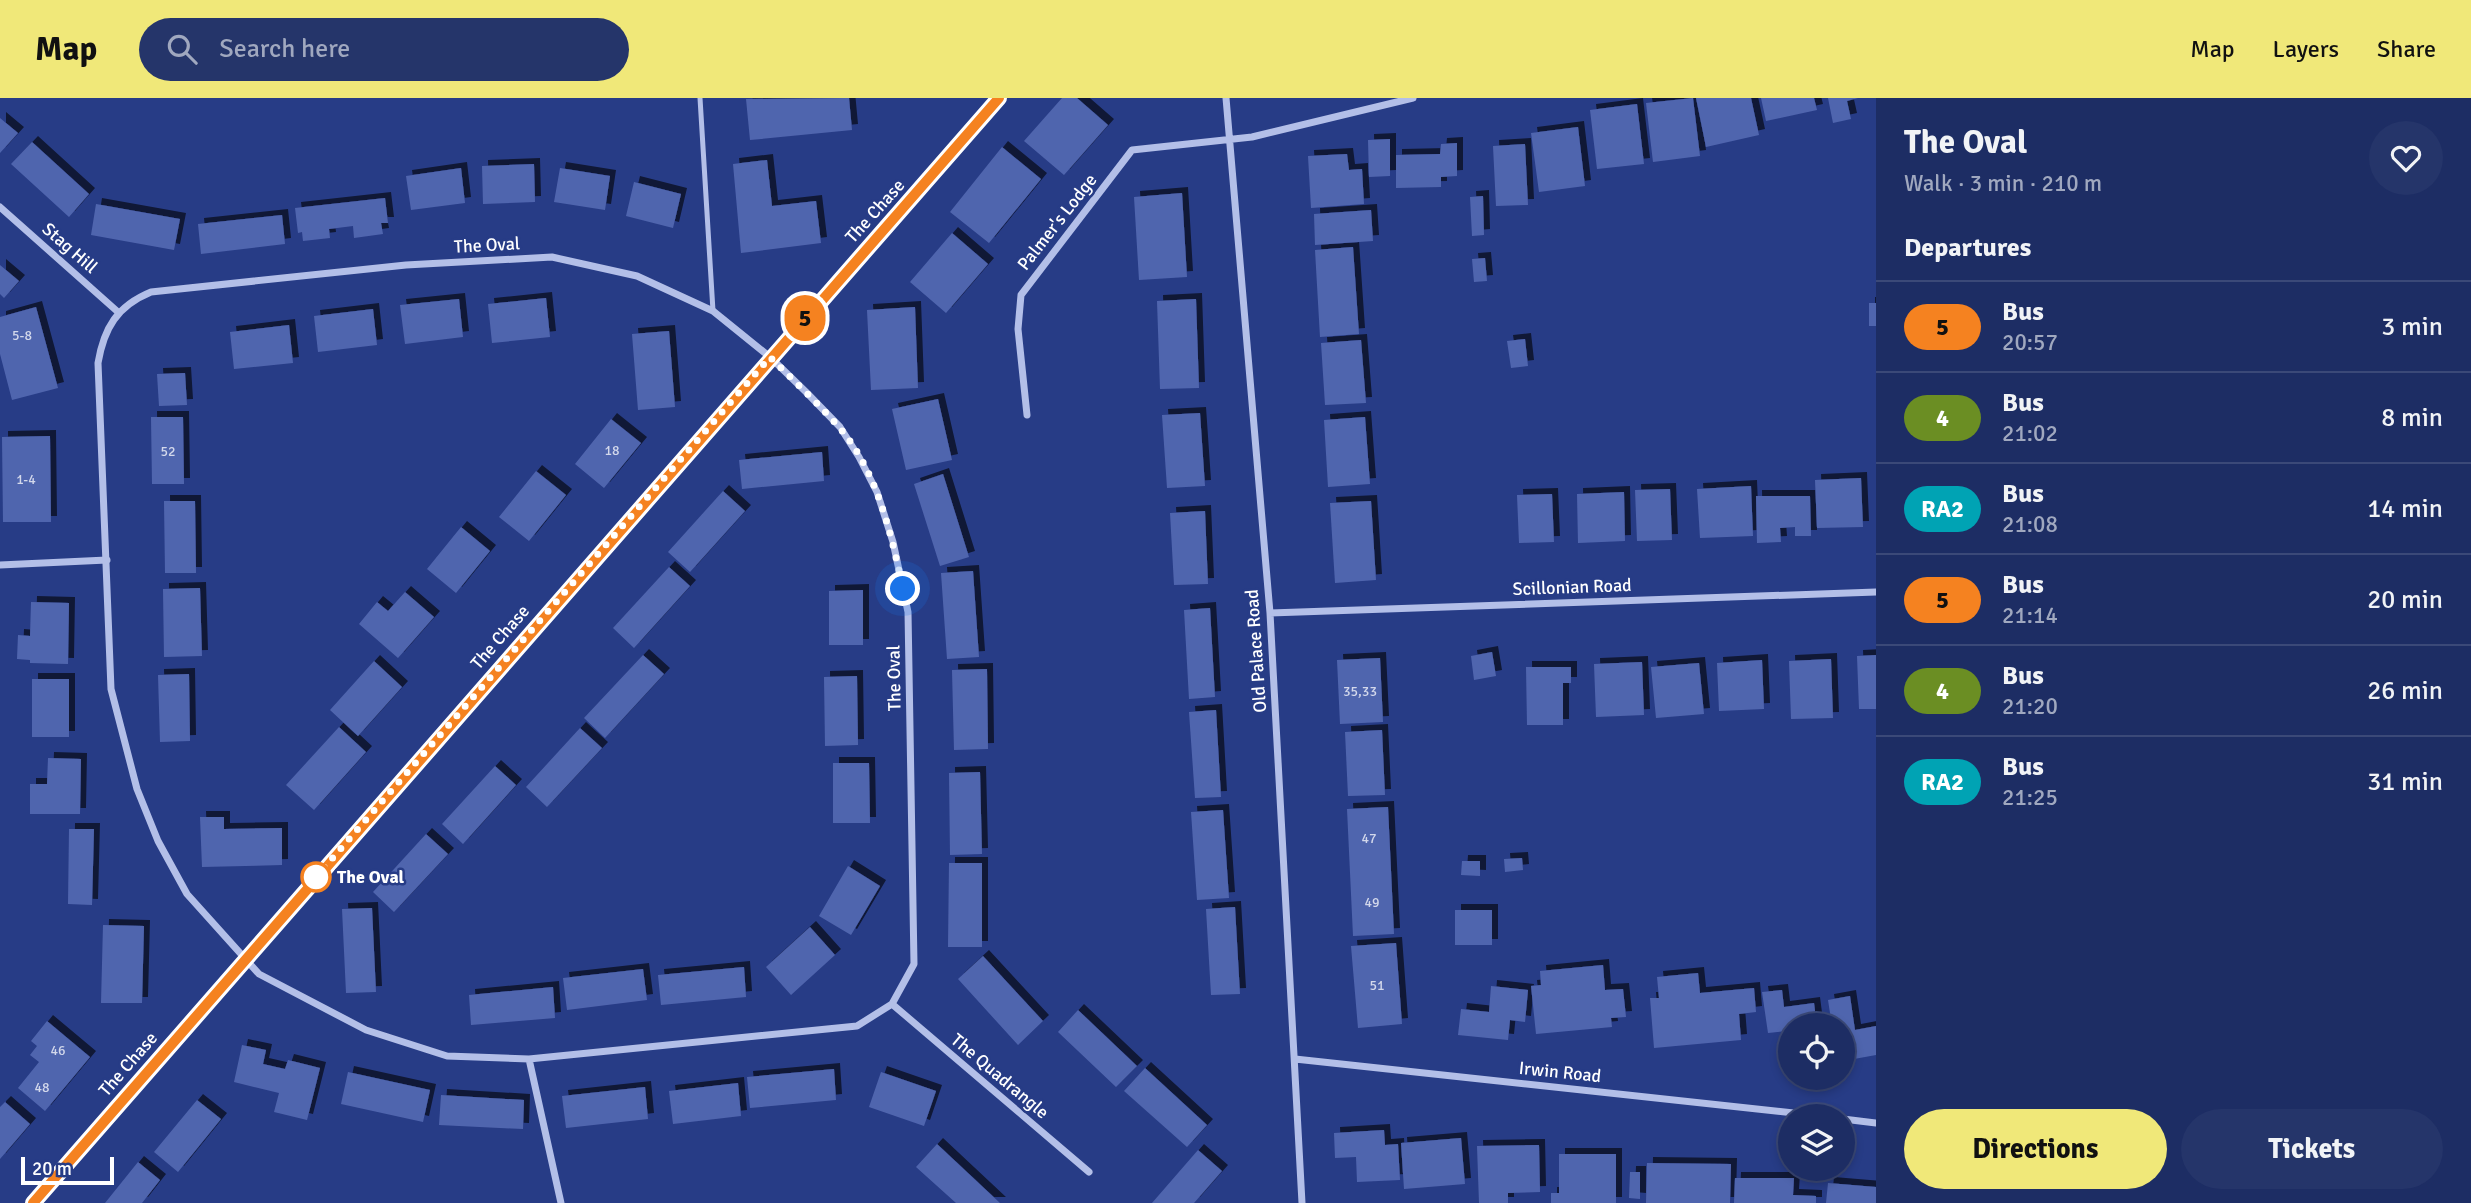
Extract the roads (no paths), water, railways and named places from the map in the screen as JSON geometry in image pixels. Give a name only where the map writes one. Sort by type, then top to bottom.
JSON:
[{"type":"street","name":"The Chase","points":[[33,1203],[999,98]]},
{"type":"street","name":"Old Palace Road","points":[[1226,98],[1270,613],[1302,1203]]},
{"type":"street","name":"Palmer's Lodge","points":[[1027,415],[1018,329],[1021,295],[1132,150],[1252,137],[1413,98]]},
{"type":"street","name":"Stag Hill","points":[[0,207],[118,312]]},
{"type":"street","name":"The Oval","points":[[552,257],[637,275],[713,311],[770,357],[840,427],[877,492],[893,542],[908,612],[914,964],[892,1004],[857,1026],[529,1059],[447,1056],[366,1030],[259,974],[187,894],[158,841],[137,789],[111,689],[98,363],[103,338],[118,312],[134,299],[151,292],[406,265],[552,257]]},
{"type":"street","points":[[0,565],[107,560]]},
{"type":"street","name":"Scillonian Road","points":[[1270,613],[1876,592]]},
{"type":"street","name":"The Quadrangle","points":[[892,1004],[1088,1172]]},
{"type":"street","points":[[529,1059],[561,1203]]},
{"type":"street","name":"Irwin Road","points":[[1296,1059],[1778,1111]]},
{"type":"street","points":[[1855,1120],[1876,1122]]},
{"type":"lane","points":[[700,98],[713,311]]},
{"type":"place","name":"The Oval","points":[[316,877]]}]
